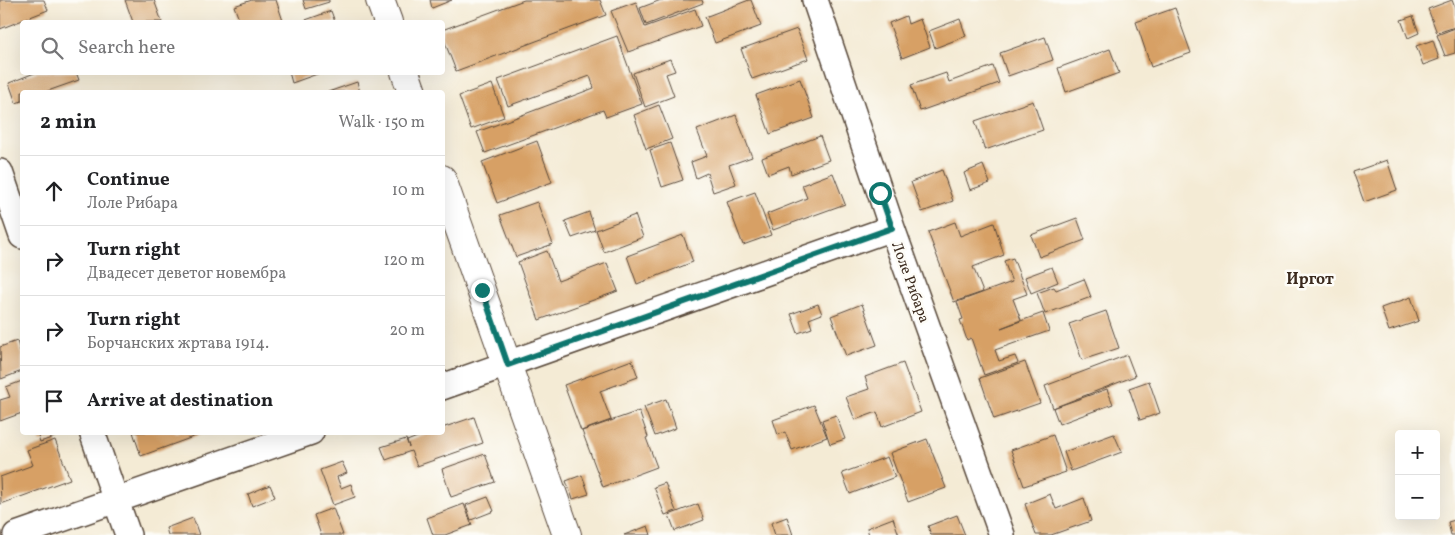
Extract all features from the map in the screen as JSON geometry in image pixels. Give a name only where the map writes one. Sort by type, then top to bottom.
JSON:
[{"type":"street","points":[[380,0],[387,20]]},
{"type":"street","name":"Лоле Рибара","points":[[815,0],[892,228],[1002,535]]},
{"type":"street","points":[[406,75],[411,90]]},
{"type":"street","points":[[0,172],[20,230]]},
{"type":"street","points":[[445,187],[567,535]]},
{"type":"street","points":[[445,386],[892,228]]},
{"type":"street","points":[[93,435],[128,535]]},
{"type":"street","points":[[16,535],[302,435]]},
{"type":"building","points":[[0,0],[44,0],[48,10],[0,29]]},
{"type":"building","points":[[125,0],[154,0],[161,20],[132,20]]},
{"type":"building","points":[[252,0],[276,0],[283,20],[239,20],[234,6]]},
{"type":"building","points":[[303,0],[329,0],[329,2],[306,9]]},
{"type":"building","points":[[430,0],[452,0],[432,8]]},
{"type":"building","points":[[524,0],[600,0],[606,15],[456,71],[445,43],[445,29]]},
{"type":"building","points":[[661,0],[702,0],[703,3],[646,25],[640,8]]},
{"type":"building","points":[[751,0],[761,26],[715,43],[705,17]]},
{"type":"building","points":[[1452,0],[1455,8],[1455,27],[1437,33],[1428,9]]},
{"type":"building","points":[[636,2],[645,27],[695,9],[701,26],[628,52],[611,11]]},
{"type":"building","points":[[1175,8],[1191,53],[1151,67],[1136,22]]},
{"type":"building","points":[[331,11],[334,20],[306,20]]},
{"type":"building","points":[[906,16],[908,24],[920,19],[930,47],[902,58],[889,23]]},
{"type":"building","points":[[1413,16],[1419,33],[1408,38],[1401,20]]},
{"type":"building","points":[[960,19],[966,36],[935,48],[929,31]]},
{"type":"building","points":[[1455,28],[1455,53],[1445,56],[1437,35]]},
{"type":"building","points":[[797,29],[808,59],[752,79],[741,49]]},
{"type":"building","points":[[617,36],[642,104],[606,117],[603,110],[485,153],[477,132],[594,88],[590,76],[508,106],[498,80]]},
{"type":"building","points":[[1045,37],[1053,60],[1008,76],[1000,53]]},
{"type":"building","points":[[1433,40],[1439,59],[1423,65],[1416,46]]},
{"type":"building","points":[[1110,49],[1119,73],[1066,92],[1058,68]]},
{"type":"building","points":[[670,59],[675,71],[666,74],[674,96],[645,107],[633,73]]},
{"type":"building","points":[[993,66],[999,83],[920,111],[911,85],[946,73],[949,82]]},
{"type":"building","points":[[29,75],[77,75],[79,80],[51,90],[20,90],[20,102],[16,103],[9,83]]},
{"type":"building","points":[[290,75],[314,75],[292,83]]},
{"type":"building","points":[[800,79],[814,118],[770,134],[756,95]]},
{"type":"building","points":[[357,82],[359,90],[334,90]]},
{"type":"building","points":[[492,84],[504,117],[471,129],[459,96]]},
{"type":"building","points":[[1033,101],[1043,130],[985,150],[975,121]]},
{"type":"building","points":[[659,105],[672,139],[646,149],[634,115]]},
{"type":"building","points":[[736,115],[752,157],[729,165],[736,184],[713,192],[707,173],[696,178],[691,162],[707,156],[697,130]]},
{"type":"building","points":[[820,136],[829,160],[791,174],[789,166],[768,174],[762,158]]},
{"type":"building","points":[[537,141],[552,182],[497,203],[482,162]]},
{"type":"building","points":[[670,143],[683,180],[662,187],[650,150]]},
{"type":"building","points":[[1387,160],[1397,190],[1364,202],[1353,172]]},
{"type":"building","points":[[983,165],[990,183],[970,190],[964,173]]},
{"type":"building","points":[[942,170],[953,201],[922,212],[911,182]]},
{"type":"building","points":[[833,173],[845,204],[773,230],[767,214],[807,198],[802,185]]},
{"type":"building","points":[[755,192],[771,235],[743,245],[727,202]]},
{"type":"building","points":[[537,202],[553,244],[516,257],[500,215]]},
{"type":"building","points":[[589,212],[595,230],[572,238],[565,221]]},
{"type":"building","points":[[635,215],[643,237],[604,252],[596,230]]},
{"type":"building","points":[[1077,218],[1085,240],[1039,257],[1031,235]]},
{"type":"building","points":[[955,222],[960,236],[994,223],[1004,255],[973,267],[983,292],[954,302],[928,232]]},
{"type":"building","points":[[683,235],[693,262],[637,284],[627,256]]},
{"type":"building","points":[[547,251],[558,281],[607,263],[618,291],[539,320],[518,262]]},
{"type":"building","points":[[1013,258],[1027,294],[1013,299],[1021,320],[1001,328],[1043,313],[1049,331],[995,350],[999,361],[1015,356],[1018,363],[984,375],[971,338],[967,340],[960,320],[963,319],[957,302],[1012,282],[1004,261]]},
{"type":"building","points":[[1052,267],[1058,282],[1031,293],[1025,277]]},
{"type":"building","points":[[1084,279],[1091,297],[1045,314],[1037,293],[1054,287],[1056,290]]},
{"type":"building","points":[[1411,297],[1419,321],[1389,331],[1381,308]]},
{"type":"building","points":[[818,304],[822,314],[809,319],[812,328],[798,333],[791,314]]},
{"type":"building","points":[[862,304],[877,345],[846,356],[831,316]]},
{"type":"building","points":[[1106,311],[1119,348],[1082,360],[1069,324]]},
{"type":"building","points":[[17,341],[20,351],[20,372],[1,379],[0,347]]},
{"type":"building","points":[[1127,355],[1135,376],[1053,408],[1045,386]]},
{"type":"building","points":[[632,360],[638,377],[600,391],[611,420],[581,431],[564,385]]},
{"type":"building","points":[[1025,362],[1040,403],[994,419],[980,378]]},
{"type":"building","points":[[903,363],[921,412],[882,427],[877,412],[855,420],[846,397],[869,389],[865,377]]},
{"type":"building","points":[[1149,381],[1160,413],[1140,420],[1129,388]]},
{"type":"building","points":[[20,382],[20,414],[0,421],[0,400],[10,397],[6,387]]},
{"type":"building","points":[[1107,389],[1113,404],[1059,424],[1053,408]]},
{"type":"building","points":[[666,399],[676,428],[655,436],[644,407]]},
{"type":"building","points":[[814,405],[827,437],[792,450],[785,432],[778,435],[773,420]]},
{"type":"building","points":[[639,411],[648,437],[646,438],[657,467],[603,487],[582,431]]},
{"type":"building","points":[[836,415],[845,439],[830,444],[822,420]]},
{"type":"building","points":[[474,417],[483,443],[417,466],[411,451],[386,460],[381,447],[406,439],[409,447],[407,441],[422,435],[445,435],[445,427]]},
{"type":"building","points":[[1114,434],[1122,452],[1071,471],[1064,452]]},
{"type":"building","points":[[38,435],[60,435],[40,442]]},
{"type":"building","points":[[134,435],[199,435],[141,456]]},
{"type":"building","points":[[1053,435],[1066,472],[1024,486],[1011,450]]},
{"type":"building","points":[[927,439],[946,488],[908,502],[890,453]]},
{"type":"building","points":[[55,440],[70,479],[1,504],[0,477],[33,465],[27,450]]},
{"type":"building","points":[[485,454],[495,482],[451,497],[442,469]]},
{"type":"building","points":[[887,457],[895,477],[850,494],[842,473]]},
{"type":"building","points":[[342,462],[347,473],[337,477],[341,488],[351,484],[355,497],[333,505],[320,470]]},
{"type":"building","points":[[582,475],[589,494],[573,499],[566,481]]},
{"type":"building","points":[[665,483],[676,511],[665,515],[654,487]]},
{"type":"building","points":[[270,485],[275,497],[252,506],[248,494]]},
{"type":"building","points":[[1050,494],[1056,509],[1084,498],[1091,521],[1051,535],[1036,535],[1025,504]]},
{"type":"building","points":[[488,497],[494,511],[471,520],[466,505]]},
{"type":"building","points":[[464,504],[472,525],[445,535],[433,535],[427,518]]},
{"type":"building","points":[[698,504],[704,520],[675,531],[669,515]]},
{"type":"building","points":[[333,508],[343,535],[321,535],[314,515]]},
{"type":"building","points":[[957,515],[965,535],[931,535],[928,526]]},
{"type":"building","points":[[787,517],[793,535],[775,535],[771,523]]},
{"type":"building","points":[[193,518],[199,535],[168,535],[166,528]]},
{"type":"building","points":[[893,518],[899,535],[869,535],[867,528]]},
{"type":"building","points":[[1455,520],[1455,535],[1451,535],[1448,522]]},
{"type":"building","points":[[648,526],[651,535],[624,535]]},
{"type":"district","name":"Иргот","points":[[1310,278]]},
{"type":"route","points":[[482,290],[508,365],[892,228],[880,193]]}]
